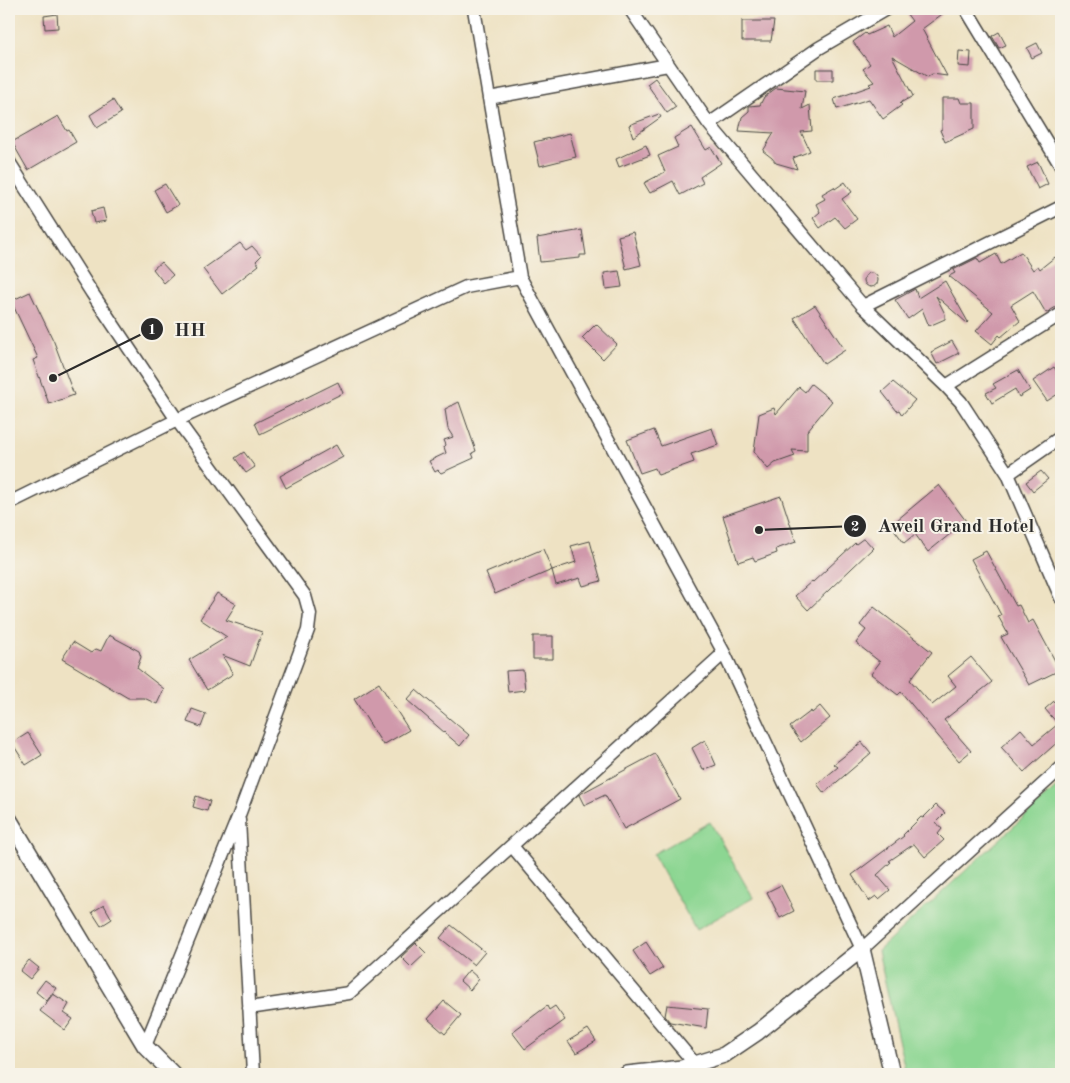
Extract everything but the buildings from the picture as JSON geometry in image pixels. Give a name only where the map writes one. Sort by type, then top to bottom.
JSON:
[{"type":"street","points":[[474,9],[520,277],[724,653],[862,949],[892,1074]]},
{"type":"street","points":[[630,9],[709,124],[863,306],[961,402],[1008,474],[1057,578],[1061,598]]},
{"type":"street","points":[[709,124],[819,48],[886,9]]},
{"type":"street","points":[[966,9],[1061,166]]},
{"type":"street","points":[[489,98],[668,65]]},
{"type":"street","points":[[9,162],[92,293],[177,420],[305,596],[310,614],[308,630],[239,815],[145,1046]]},
{"type":"street","points":[[863,306],[1061,207]]},
{"type":"street","points":[[9,503],[177,420],[466,287],[520,277]]},
{"type":"street","points":[[946,386],[1061,314]]},
{"type":"street","points":[[1008,474],[1061,437]]},
{"type":"street","points":[[249,1008],[350,993],[724,653]]},
{"type":"street","points":[[627,1074],[682,1068],[724,1055],[758,1032],[862,949],[1061,768]]},
{"type":"street","points":[[239,815],[253,1074]]},
{"type":"street","points":[[9,819],[145,1046],[173,1074]]},
{"type":"street","points":[[512,846],[695,1064]]},
{"type":"green space","points":[[1061,783],[1061,1074],[906,1074],[878,951]]},
{"type":"green space","points":[[710,822],[753,898],[696,930],[653,854]]},
{"type":"place","name":"HH","points":[[53,378]]},
{"type":"place","name":"Aweil Grand Hotel","points":[[759,530]]}]
